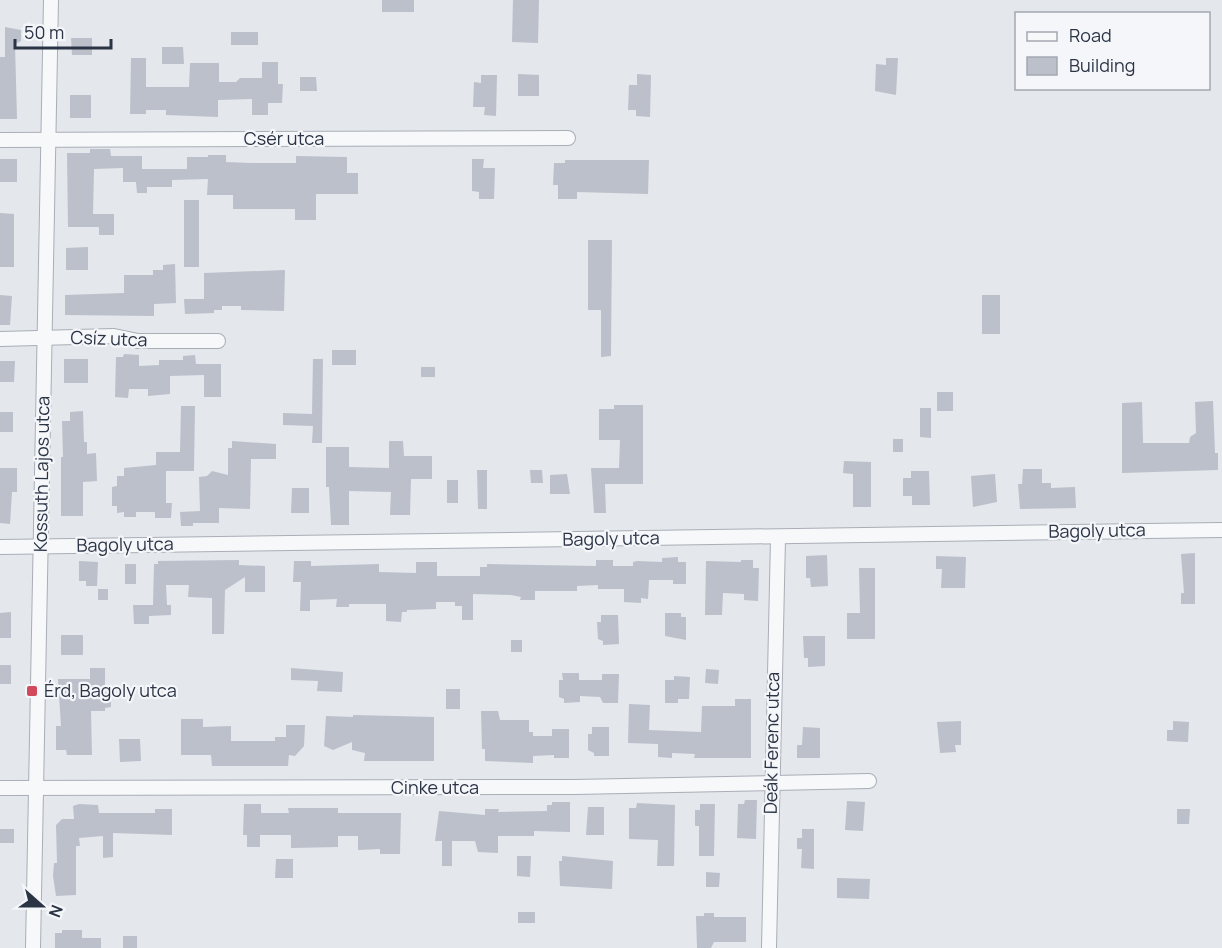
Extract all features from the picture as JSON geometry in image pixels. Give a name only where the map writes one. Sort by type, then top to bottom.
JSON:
[{"type":"street","name":"Kossuth Lajos utca","points":[[33,948],[51,0]]},
{"type":"street","name":"Csér utca","points":[[0,140],[568,138]]},
{"type":"street","name":"Csíz utca","points":[[0,339],[114,336],[138,341],[218,341]]},
{"type":"street","name":"Bagoly utca","points":[[0,547],[778,538],[831,534],[1222,530]]},
{"type":"street","name":"Deák Ferenc utca","points":[[768,948],[778,538]]},
{"type":"street","name":"Cinke utca","points":[[0,788],[574,787],[869,781]]},
{"type":"building","points":[[382,0],[414,0],[414,12],[382,12]]},
{"type":"building","points":[[513,0],[539,0],[538,43],[512,42]]},
{"type":"building","points":[[5,27],[21,30],[21,41],[15,44],[17,119],[0,119],[0,57],[5,57]]},
{"type":"building","points":[[231,32],[258,32],[258,45],[231,45]]},
{"type":"building","points":[[71,38],[92,38],[92,55],[72,55]]},
{"type":"building","points":[[162,47],[183,47],[184,64],[162,64]]},
{"type":"building","points":[[131,58],[146,58],[146,87],[189,87],[190,63],[219,63],[219,82],[236,82],[240,78],[262,78],[262,62],[278,62],[278,84],[283,84],[282,103],[268,103],[268,115],[252,115],[252,99],[218,100],[218,117],[166,115],[166,110],[146,110],[146,114],[130,114]]},
{"type":"building","points":[[886,58],[898,58],[896,95],[875,91],[876,64],[886,65]]},
{"type":"building","points":[[518,74],[539,75],[539,96],[518,96]]},
{"type":"building","points":[[637,74],[651,75],[650,117],[636,116],[636,110],[628,110],[629,85],[637,85]]},
{"type":"building","points":[[481,75],[497,75],[496,116],[484,115],[485,107],[473,107],[474,82],[481,83]]},
{"type":"building","points":[[300,77],[316,77],[317,91],[300,91]]},
{"type":"building","points":[[70,95],[91,95],[91,118],[70,118]]},
{"type":"building","points":[[90,149],[110,149],[111,156],[142,156],[142,169],[187,169],[187,157],[208,157],[208,155],[226,155],[226,162],[251,163],[296,163],[296,156],[347,157],[347,173],[358,173],[358,194],[316,194],[316,220],[295,220],[295,209],[233,209],[233,195],[207,195],[208,179],[172,180],[172,187],[147,187],[147,193],[137,193],[136,182],[123,182],[123,168],[94,169],[93,214],[114,214],[114,235],[99,235],[99,227],[68,227],[67,153],[90,153]]},
{"type":"building","points":[[0,159],[17,159],[17,182],[0,182]]},
{"type":"building","points":[[472,159],[484,159],[483,168],[495,168],[494,199],[479,199],[479,192],[472,191]]},
{"type":"building","points":[[565,160],[649,160],[648,194],[577,192],[577,199],[558,199],[558,185],[553,185],[554,163],[565,163]]},
{"type":"building","points":[[184,200],[199,200],[199,267],[184,267]]},
{"type":"building","points":[[0,213],[14,214],[14,267],[0,267]]},
{"type":"building","points":[[588,240],[612,240],[611,356],[601,357],[601,310],[588,310]]},
{"type":"building","points":[[88,247],[88,270],[66,270],[66,248]]},
{"type":"building","points":[[175,264],[176,303],[154,304],[154,316],[65,315],[65,295],[124,293],[124,275],[153,275],[153,270],[163,270],[163,265]]},
{"type":"building","points":[[285,270],[284,311],[241,310],[241,306],[222,306],[222,310],[214,310],[214,313],[185,314],[184,299],[204,299],[204,273]]},
{"type":"building","points":[[0,295],[12,296],[10,325],[0,325]]},
{"type":"building","points":[[982,295],[1000,295],[1000,334],[982,334]]},
{"type":"building","points":[[332,350],[356,350],[356,365],[332,365]]},
{"type":"building","points":[[124,354],[139,355],[139,366],[159,365],[159,360],[183,360],[183,356],[195,355],[196,364],[221,364],[221,397],[204,397],[204,375],[170,376],[170,394],[148,396],[148,389],[129,389],[128,398],[115,397],[116,357],[123,357]]},
{"type":"building","points":[[64,359],[88,359],[88,383],[64,383]]},
{"type":"building","points":[[313,359],[323,359],[322,443],[312,443],[313,426],[283,425],[283,413],[312,414]]},
{"type":"building","points":[[0,361],[15,361],[14,382],[0,382]]},
{"type":"building","points":[[421,367],[435,367],[435,377],[421,377]]},
{"type":"building","points":[[937,392],[953,392],[953,411],[937,411]]},
{"type":"building","points":[[1213,401],[1218,470],[1122,473],[1122,403],[1142,402],[1143,443],[1189,443],[1190,437],[1196,433],[1195,402]]},
{"type":"building","points":[[614,405],[643,405],[643,484],[605,484],[606,513],[594,513],[591,468],[619,468],[620,440],[599,440],[599,409],[614,409]]},
{"type":"building","points":[[181,406],[195,406],[194,471],[166,471],[166,503],[172,503],[171,518],[155,518],[155,512],[136,512],[136,517],[124,517],[124,512],[117,513],[117,506],[112,506],[112,487],[117,486],[117,476],[124,476],[124,468],[156,465],[156,452],[180,452]]},
{"type":"building","points":[[920,408],[931,408],[931,438],[920,437]]},
{"type":"building","points":[[83,411],[84,442],[87,442],[87,454],[96,453],[97,481],[83,482],[83,516],[61,516],[62,421],[70,421],[70,412]]},
{"type":"building","points":[[0,412],[13,412],[13,432],[0,432]]},
{"type":"building","points":[[893,439],[903,439],[903,452],[893,452]]},
{"type":"building","points":[[232,441],[276,444],[276,459],[251,459],[250,509],[219,508],[219,523],[193,523],[193,526],[181,526],[180,512],[200,511],[199,477],[207,476],[212,471],[228,475],[228,448],[232,448]]},
{"type":"building","points":[[389,441],[403,441],[404,456],[432,456],[432,479],[411,479],[410,515],[390,515],[391,492],[349,491],[349,525],[331,525],[329,487],[326,487],[326,447],[349,447],[349,467],[389,468]]},
{"type":"building","points":[[844,461],[871,462],[871,507],[853,507],[853,474],[843,473]]},
{"type":"building","points":[[0,468],[17,468],[17,492],[12,492],[10,524],[0,523]]},
{"type":"building","points":[[1023,469],[1042,469],[1042,483],[1051,483],[1051,488],[1075,487],[1076,508],[1020,509],[1018,484],[1022,484]]},
{"type":"building","points":[[477,470],[487,470],[487,509],[478,509]]},
{"type":"building","points":[[530,470],[542,470],[543,483],[531,483]]},
{"type":"building","points":[[911,471],[929,471],[930,505],[912,505],[912,496],[903,496],[903,478],[911,478]]},
{"type":"building","points":[[567,474],[570,494],[550,494],[550,475]]},
{"type":"building","points":[[995,474],[997,502],[973,507],[971,476]]},
{"type":"building","points":[[447,480],[458,480],[458,503],[447,503]]},
{"type":"building","points":[[292,488],[309,488],[309,513],[291,513]]},
{"type":"building","points":[[1195,553],[1195,604],[1181,604],[1181,593],[1184,593],[1181,554]]},
{"type":"building","points":[[827,555],[828,586],[811,587],[810,578],[806,578],[806,556]]},
{"type":"building","points":[[936,556],[966,557],[965,588],[941,588],[942,569],[936,569]]},
{"type":"building","points":[[678,557],[678,562],[686,562],[686,584],[673,584],[673,580],[649,580],[648,599],[641,598],[641,603],[624,602],[624,589],[598,589],[598,585],[577,586],[577,591],[535,591],[535,600],[520,600],[521,597],[511,595],[473,594],[473,620],[462,620],[462,606],[455,606],[455,602],[436,602],[436,609],[407,610],[407,612],[402,612],[401,622],[386,621],[386,604],[349,604],[349,607],[336,607],[337,599],[310,600],[310,611],[300,611],[301,582],[293,582],[294,561],[311,561],[311,566],[379,564],[379,572],[416,573],[416,562],[437,562],[437,576],[480,576],[480,567],[487,567],[487,564],[596,566],[596,560],[613,560],[613,566],[633,566],[633,562],[637,561],[662,562],[662,558]]},
{"type":"building","points":[[239,560],[239,565],[265,566],[265,592],[245,592],[245,577],[225,590],[224,634],[212,634],[212,598],[188,597],[189,585],[166,585],[167,605],[171,605],[171,615],[149,616],[149,624],[134,624],[133,605],[153,605],[154,564],[158,564],[158,561]]},
{"type":"building","points":[[741,560],[753,560],[753,568],[759,568],[758,601],[744,600],[744,594],[723,593],[722,615],[705,615],[706,561],[741,562]]},
{"type":"building","points":[[79,561],[98,562],[97,586],[86,586],[86,581],[79,581]]},
{"type":"building","points":[[125,564],[136,564],[136,584],[125,584]]},
{"type":"building","points":[[859,568],[875,568],[875,639],[847,639],[847,613],[860,613]]},
{"type":"building","points":[[98,589],[108,589],[108,600],[98,600]]},
{"type":"building","points":[[11,612],[11,638],[0,638],[0,613]]},
{"type":"building","points":[[665,613],[681,613],[681,617],[686,617],[686,640],[665,636]]},
{"type":"building","points":[[601,615],[618,615],[619,644],[603,645],[603,641],[598,639],[597,622],[601,622]]},
{"type":"building","points":[[61,635],[83,635],[83,655],[61,655]]},
{"type":"building","points":[[803,636],[825,636],[825,666],[808,667],[808,658],[804,658]]},
{"type":"building","points":[[511,640],[522,640],[522,652],[511,652]]},
{"type":"building","points":[[0,665],[11,665],[11,684],[0,684]]},
{"type":"building","points":[[90,668],[105,668],[105,692],[111,692],[111,707],[105,708],[105,711],[91,711],[92,755],[67,755],[66,750],[56,750],[56,726],[61,726],[58,679],[90,679]]},
{"type":"building","points":[[291,668],[343,672],[342,692],[317,691],[318,681],[291,680]]},
{"type":"building","points":[[706,669],[719,670],[718,684],[705,683]]},
{"type":"building","points":[[562,673],[579,673],[579,680],[602,680],[602,674],[619,674],[618,703],[603,703],[600,697],[580,696],[580,702],[564,703],[564,699],[559,697],[559,680],[563,680]]},
{"type":"building","points":[[674,676],[690,677],[689,699],[678,699],[678,703],[665,703],[665,680],[674,680]]},
{"type":"building","points":[[446,689],[460,689],[460,709],[446,709]]},
{"type":"building","points":[[735,699],[751,699],[751,758],[694,758],[695,754],[672,753],[672,758],[658,757],[658,744],[628,743],[629,704],[650,705],[649,730],[701,732],[702,706],[735,706]]},
{"type":"building","points":[[481,711],[498,711],[500,720],[529,720],[529,732],[533,732],[533,736],[552,736],[552,729],[569,729],[569,758],[554,758],[554,755],[533,756],[533,763],[485,761],[485,749],[482,749]]},
{"type":"building","points":[[353,715],[434,717],[434,761],[364,761],[365,753],[352,750],[352,742],[333,750],[324,746],[326,716],[353,717]]},
{"type":"building","points":[[181,719],[203,719],[203,727],[231,726],[231,741],[275,741],[275,737],[286,737],[286,725],[305,725],[304,746],[295,756],[289,755],[288,766],[212,766],[211,755],[181,755]]},
{"type":"building","points":[[961,721],[961,745],[955,745],[956,752],[940,753],[937,722]]},
{"type":"building","points":[[1173,721],[1189,722],[1188,742],[1167,741],[1167,730],[1173,730]]},
{"type":"building","points":[[592,727],[609,727],[609,756],[594,756],[594,753],[588,750],[588,734],[592,734]]},
{"type":"building","points":[[803,727],[820,728],[820,758],[797,758],[797,745],[802,745]]},
{"type":"building","points":[[119,739],[140,739],[141,761],[120,762]]},
{"type":"building","points":[[745,800],[757,800],[756,839],[737,838],[738,804],[744,804]]},
{"type":"building","points":[[847,801],[865,802],[863,831],[845,830]]},
{"type":"building","points":[[552,802],[570,802],[570,832],[534,831],[534,836],[498,836],[498,853],[478,852],[475,841],[452,841],[452,866],[442,866],[442,841],[435,841],[439,811],[485,815],[485,809],[499,809],[498,812],[547,811],[547,805],[552,805]]},
{"type":"building","points":[[637,803],[675,805],[674,866],[657,866],[658,840],[629,839],[629,808],[636,808]]},
{"type":"building","points":[[244,804],[261,804],[261,813],[289,813],[288,808],[338,808],[338,813],[401,813],[400,854],[380,854],[380,849],[358,850],[358,836],[338,836],[338,847],[291,848],[291,835],[260,835],[260,847],[247,847],[247,835],[243,835]]},
{"type":"building","points":[[700,804],[715,804],[714,856],[699,856],[699,826],[695,826],[695,810],[700,810]]},
{"type":"building","points":[[98,805],[99,813],[155,813],[155,809],[172,809],[172,835],[113,833],[113,857],[103,858],[103,836],[79,838],[80,846],[76,846],[76,895],[56,896],[53,876],[54,863],[57,863],[56,825],[62,819],[74,819],[73,806]]},
{"type":"building","points":[[588,807],[604,807],[604,835],[586,835]]},
{"type":"building","points":[[1177,809],[1190,809],[1189,824],[1177,824]]},
{"type":"building","points":[[0,829],[14,829],[14,843],[0,843]]},
{"type":"building","points":[[802,829],[814,829],[814,869],[801,868],[802,849],[797,849],[797,838],[802,838]]},
{"type":"building","points":[[517,856],[531,856],[530,877],[517,876]]},
{"type":"building","points":[[562,856],[613,861],[612,889],[560,886],[559,861],[562,861]]},
{"type":"building","points":[[276,859],[293,859],[293,878],[275,878]]},
{"type":"building","points":[[706,872],[720,873],[719,887],[706,887]]},
{"type":"building","points":[[837,878],[870,879],[869,899],[837,898]]},
{"type":"building","points":[[518,912],[535,912],[535,923],[518,923]]},
{"type":"building","points":[[704,913],[714,913],[714,917],[746,917],[746,942],[714,942],[711,948],[697,948],[696,916],[704,916]]},
{"type":"building","points":[[62,930],[82,930],[82,938],[101,938],[101,948],[55,948],[55,933],[62,933]]},
{"type":"building","points":[[123,936],[137,936],[137,948],[123,948]]},
{"type":"place","name":"Érd, Bagoly utca","points":[[32,691]]}]
